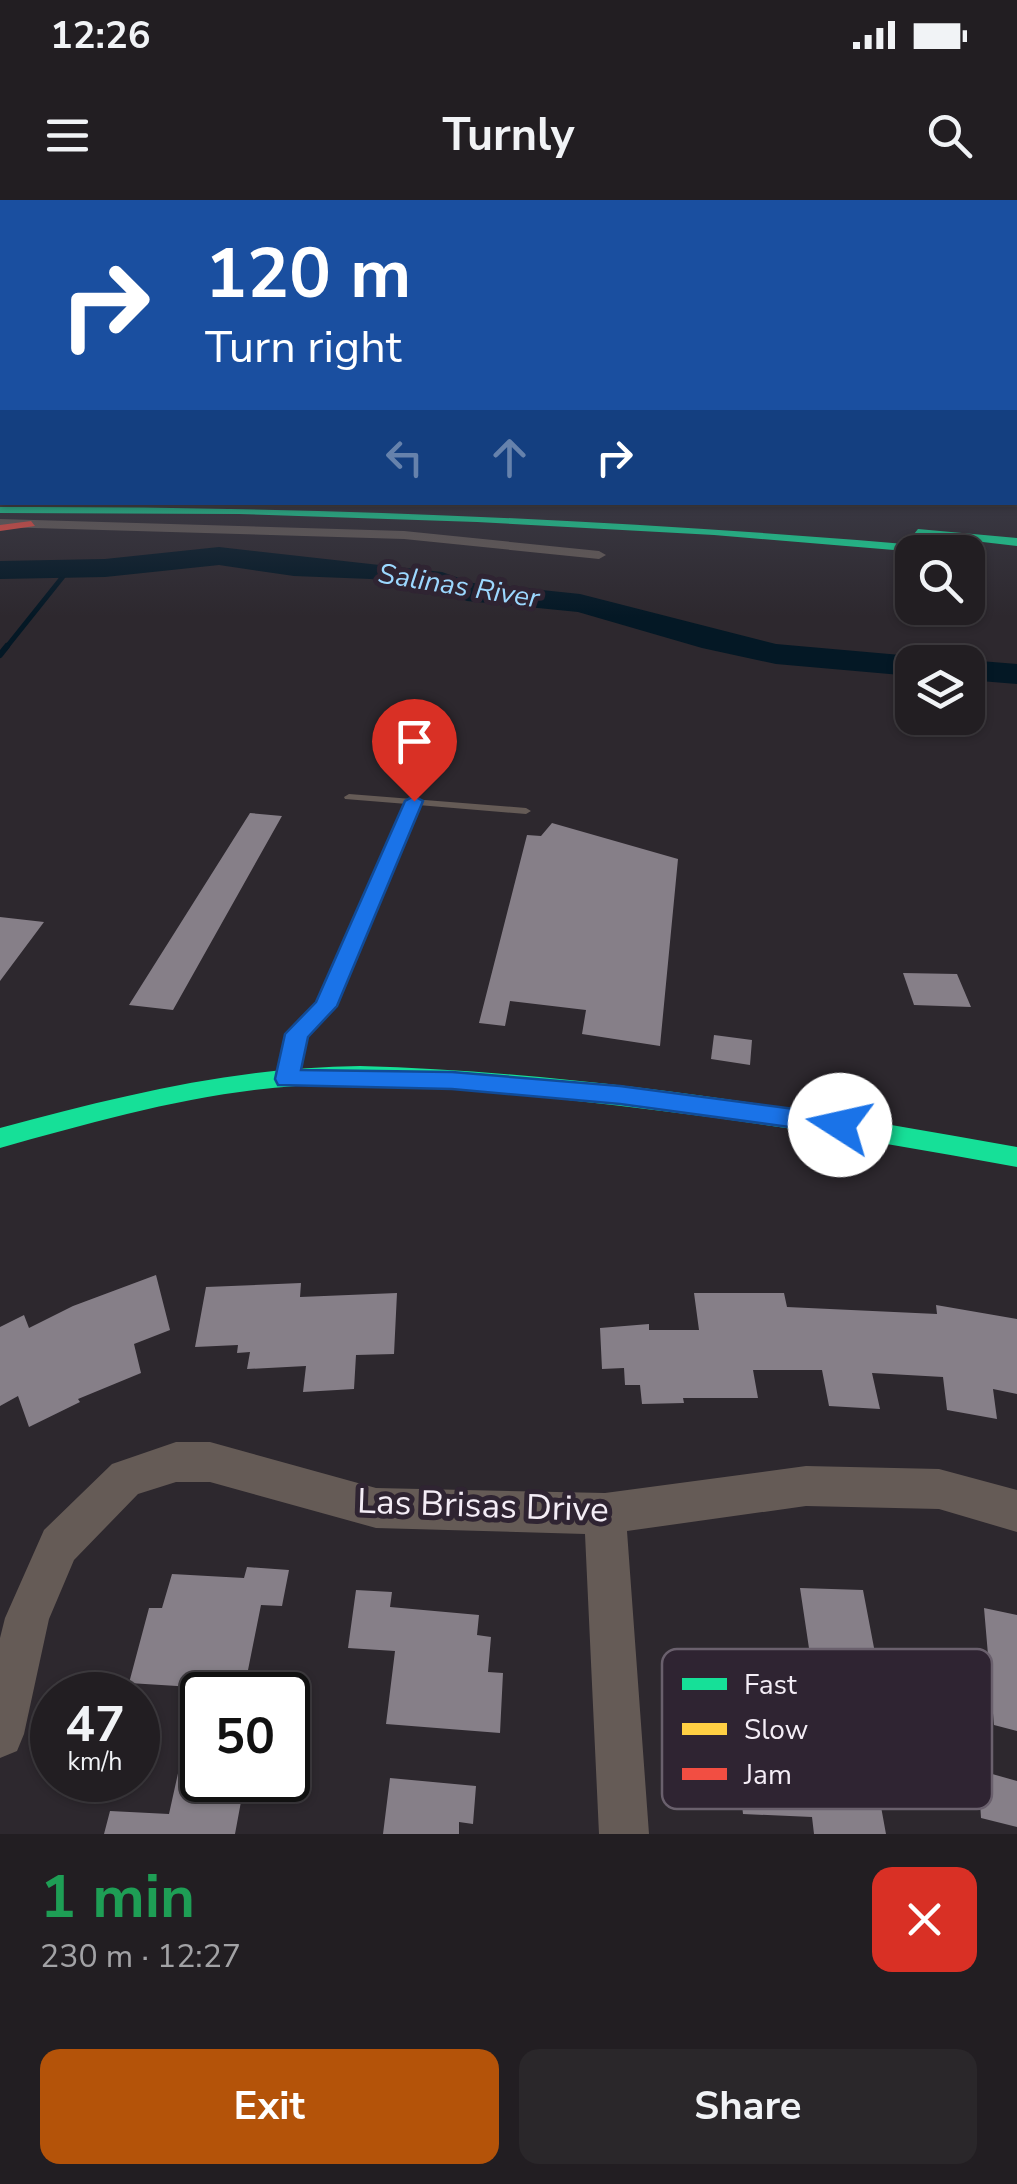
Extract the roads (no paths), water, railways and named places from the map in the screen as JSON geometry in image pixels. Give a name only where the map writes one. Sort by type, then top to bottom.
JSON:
[{"type":"main road","points":[[567,505],[1017,539]]},
{"type":"main road","points":[[0,510],[363,512],[662,527],[895,547]]},
{"type":"main road","points":[[0,527],[110,516],[363,512]]},
{"type":"main road","points":[[888,521],[1017,539]]},
{"type":"main road","points":[[985,556],[1017,560]]},
{"type":"main road","points":[[0,1138],[87,1114],[204,1089],[287,1079],[452,1080],[768,1112],[1017,1157]]},
{"type":"street","points":[[31,524],[404,535],[600,555]]},
{"type":"street","points":[[0,527],[71,526]]},
{"type":"street","name":"Las Brisas Drive","points":[[0,1734],[27,1618],[60,1545],[126,1478],[176,1462],[210,1462],[376,1508],[605,1514],[806,1486],[939,1489],[1017,1511]]},
{"type":"street","points":[[605,1514],[624,1834]]},
{"type":"lane","points":[[349,797],[526,811]]},
{"type":"lane","points":[[287,1079],[297,1034],[326,1006],[414,801]]},
{"type":"water","points":[[714,641],[790,648],[829,665],[785,663]]},
{"type":"waterway","name":"Salinas River","points":[[0,570],[105,568],[219,556],[294,567],[371,570],[442,581],[467,592],[580,603],[714,641],[776,654],[895,664]]},
{"type":"waterway","points":[[5,649],[69,569]]},
{"type":"waterway","points":[[0,655],[7,646]]},
{"type":"waterway","name":"Salinas River","points":[[985,671],[1017,674]]}]
